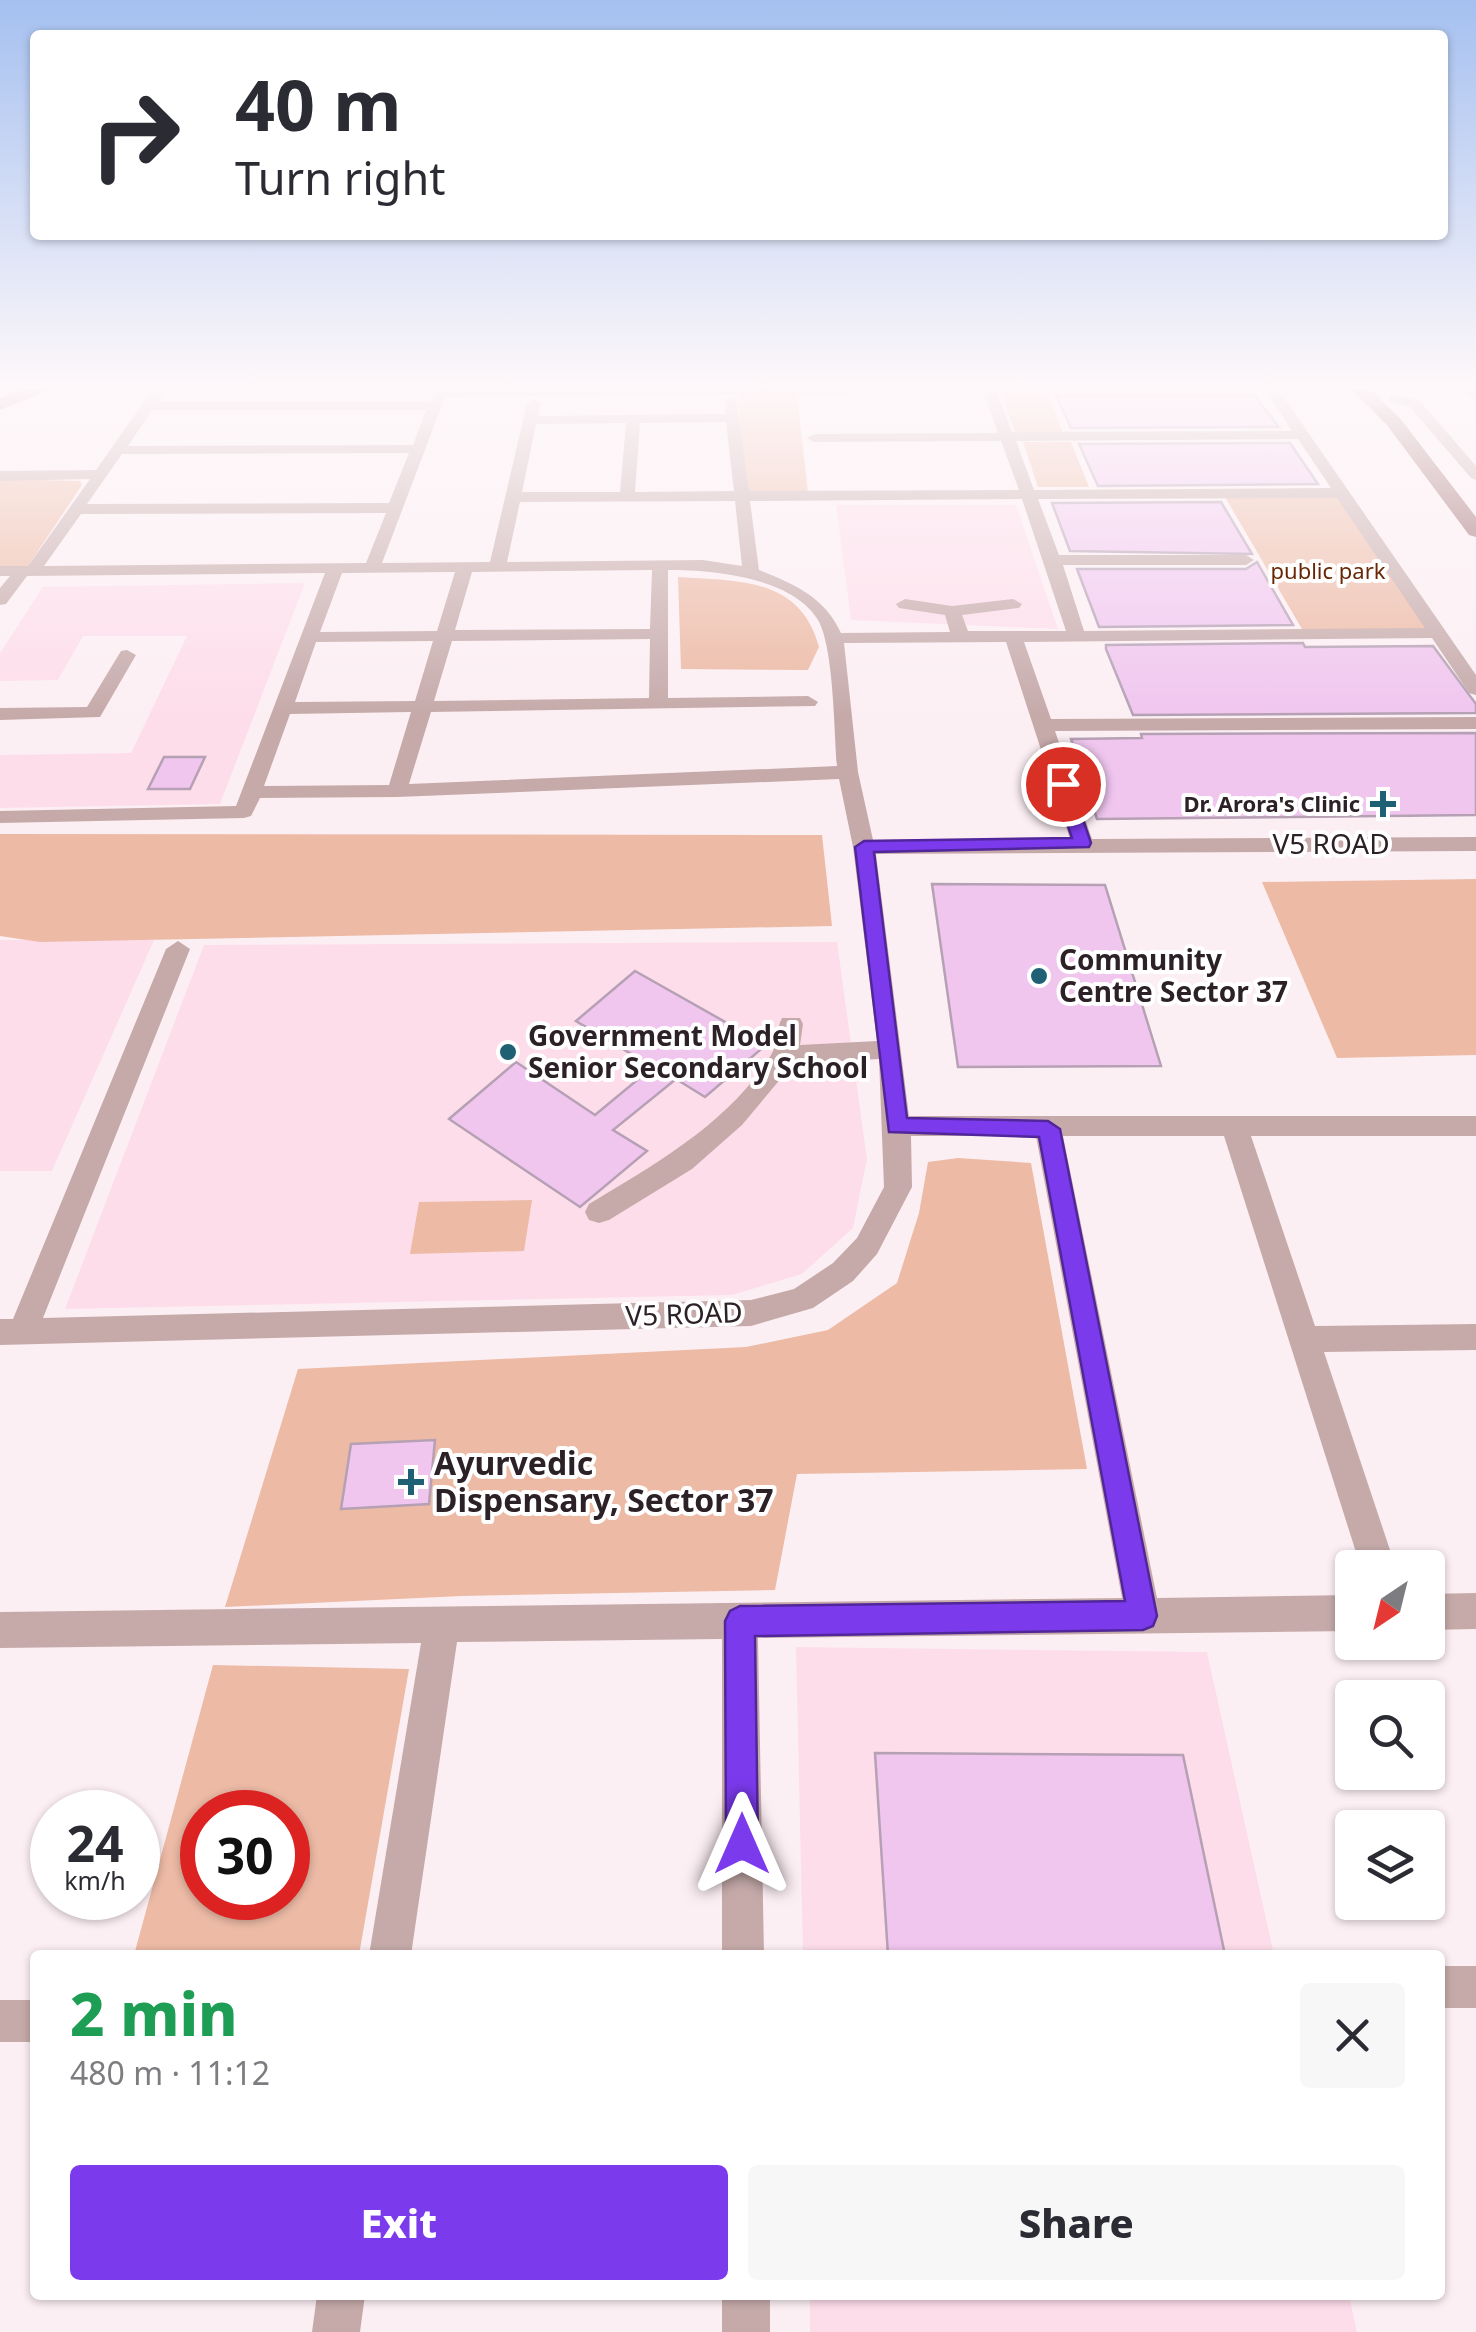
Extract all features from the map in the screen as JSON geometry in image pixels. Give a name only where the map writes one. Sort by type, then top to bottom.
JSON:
[{"type":"main road","points":[[1451,498],[1476,531]]},
{"type":"street","points":[[0,600],[85,498]]},
{"type":"street","points":[[372,568],[400,498]]},
{"type":"street","points":[[497,567],[514,498]]},
{"type":"street","points":[[744,498],[751,574]]},
{"type":"street","points":[[1029,498],[1076,634]]},
{"type":"street","points":[[1347,498],[1476,688]]},
{"type":"street","points":[[77,509],[396,508]]},
{"type":"street","points":[[1053,560],[1246,560]]},
{"type":"street","points":[[658,705],[660,566]]},
{"type":"street","points":[[0,571],[703,566],[751,574],[795,591],[824,615],[834,638],[848,772],[864,847]]},
{"type":"street","points":[[397,791],[465,567]]},
{"type":"street","points":[[0,818],[244,812],[335,568]]},
{"type":"street","points":[[905,604],[952,611],[1012,604]]},
{"type":"street","points":[[952,611],[960,636]]},
{"type":"street","points":[[834,638],[1438,633]]},
{"type":"street","points":[[310,637],[659,634]]},
{"type":"street","points":[[1012,635],[1082,843]]},
{"type":"street","points":[[0,714],[93,713],[127,655]]},
{"type":"street","points":[[284,708],[808,702]]},
{"type":"street","points":[[1043,726],[1476,723]]},
{"type":"street","points":[[252,792],[397,791],[848,772]]},
{"type":"street","name":"V5 ROAD","points":[[11,1332],[751,1313],[802,1298],[843,1272],[867,1246],[898,1188],[891,1049],[864,847],[1476,844]]},
{"type":"street","points":[[11,1332],[178,949]]},
{"type":"street","points":[[599,1212],[682,1161],[720,1129],[786,1055],[791,1024]]},
{"type":"street","points":[[786,1055],[891,1049]]},
{"type":"street","points":[[897,1126],[1476,1126]]},
{"type":"street","points":[[1235,1128],[1308,1339],[1373,1550]]},
{"type":"street","points":[[1048,1129],[1143,1616]]},
{"type":"street","points":[[1308,1339],[1476,1337]]},
{"type":"street","points":[[1445,1612],[1476,1611]]},
{"type":"street","points":[[0,1630],[1335,1613]]},
{"type":"street","points":[[740,1621],[743,1950]]},
{"type":"street","points":[[391,1950],[442,1625]]},
{"type":"street","points":[[1445,1987],[1476,1987]]},
{"type":"street","points":[[0,2021],[30,2022]]},
{"type":"street","points":[[336,2332],[340,2300]]},
{"type":"street","points":[[746,2300],[746,2332]]},
{"type":"shaded area","points":[[836,505],[1016,505],[1058,629],[851,620]]},
{"type":"shaded area","points":[[305,583],[220,804],[0,808],[0,755],[131,753],[187,636],[83,636],[58,680],[0,681],[0,653],[43,587]]},
{"type":"shaded area","points":[[0,940],[154,940],[52,1171],[0,1171]]},
{"type":"shaded area","name":"Government Model Senior Secondary School","points":[[837,942],[867,1159],[853,1228],[802,1274],[732,1295],[65,1309],[204,945]]},
{"type":"shaded area","points":[[796,1647],[1207,1652],[1273,1950],[803,1950]]},
{"type":"shaded area","points":[[810,2300],[1350,2300],[1357,2332],[810,2332]]},
{"type":"green space","points":[[0,498],[73,498],[28,566],[0,566]]},
{"type":"green space","name":"public park","points":[[1225,498],[1343,498],[1429,629],[1302,629]]},
{"type":"green space","points":[[678,577],[744,582],[782,595],[798,607],[819,647],[808,670],[681,669]]},
{"type":"green space","points":[[0,834],[822,835],[832,926],[40,942],[0,936]]},
{"type":"green space","points":[[1476,879],[1476,1055],[1337,1058],[1262,882]]},
{"type":"green space","points":[[958,1158],[1031,1163],[1087,1469],[797,1474],[775,1590],[461,1596],[225,1607],[298,1369],[746,1347],[828,1330],[897,1283],[919,1213],[928,1162]]},
{"type":"green space","points":[[532,1200],[524,1251],[410,1254],[419,1202]]},
{"type":"green space","points":[[213,1665],[409,1669],[360,1950],[135,1950],[144,1920],[160,1920],[160,1860]]},
{"type":"building","points":[[1221,502],[1252,554],[1070,551],[1052,503]]},
{"type":"building","points":[[1257,562],[1293,625],[1099,627],[1077,569],[1246,569]]},
{"type":"building","points":[[1303,643],[1305,647],[1433,646],[1476,704],[1476,713],[1133,715],[1106,649],[1106,645]]},
{"type":"building","points":[[1476,733],[1476,815],[1097,819],[1071,739],[1142,738],[1141,734]]},
{"type":"building","points":[[164,757],[205,757],[190,789],[148,789]]},
{"type":"building","name":"Community Centre Sector 37","points":[[932,884],[1105,885],[1161,1066],[958,1067]]},
{"type":"building","points":[[635,971],[766,1045],[705,1097],[676,1079],[613,1130],[647,1151],[580,1207],[449,1119],[516,1062],[595,1115],[653,1067],[576,1021]]},
{"type":"building","points":[[435,1440],[429,1504],[341,1509],[351,1444]]},
{"type":"building","points":[[875,1753],[1183,1755],[1224,1950],[888,1950]]},
{"type":"place","name":"Dr. Arora's Clinic","points":[[1383,804]]},
{"type":"place","name":"Community Centre Sector 37","points":[[1039,976]]},
{"type":"place","name":"Government Model Senior Secondary School","points":[[508,1052]]},
{"type":"place","name":"Ayurvedic Dispensary, Sector 37","points":[[411,1482]]},
{"type":"route","points":[[742,1844],[740,1621],[1143,1616],[1048,1129],[897,1126],[891,1049],[864,847],[1082,843],[1063,784]]}]
